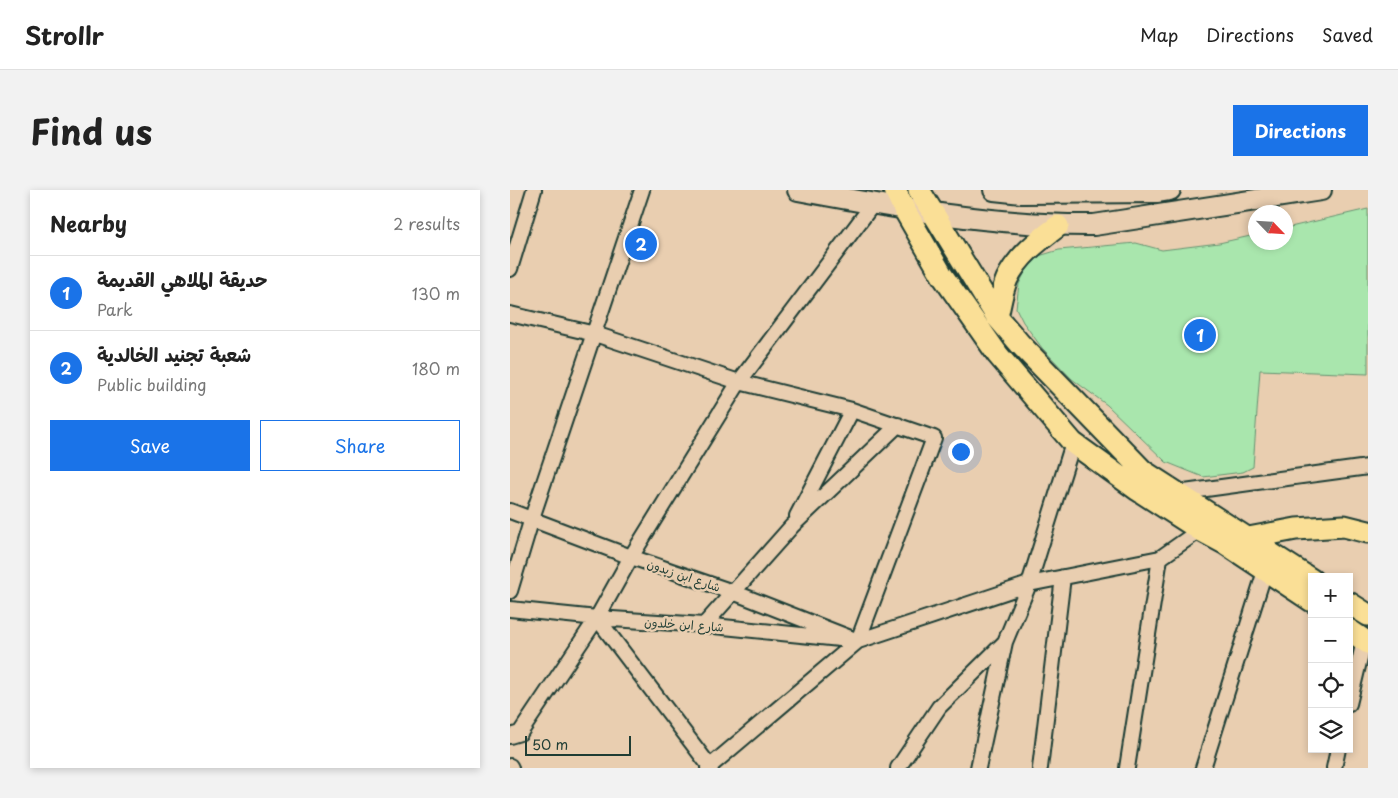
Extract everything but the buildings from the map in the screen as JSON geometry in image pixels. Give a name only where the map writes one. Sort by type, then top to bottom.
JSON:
[{"type":"main road","points":[[798,190],[904,209],[1058,226],[1094,225],[1321,190]]},
{"type":"main road","points":[[895,190],[942,275],[998,355],[1073,443],[1138,490],[1200,530],[1245,547],[1308,578]]},
{"type":"main road","points":[[919,190],[997,317],[1020,344],[1143,471],[1176,493],[1245,547],[1265,570],[1308,598]]},
{"type":"main road","points":[[994,190],[1162,191]]},
{"type":"main road","points":[[997,317],[1006,280],[1015,265],[1024,253],[1058,226]]},
{"type":"main road","points":[[1245,547],[1296,529],[1344,526],[1368,532]]},
{"type":"main road","points":[[1245,547],[1316,538],[1345,540],[1368,545]]},
{"type":"main road","points":[[1353,605],[1368,614]]},
{"type":"street","points":[[510,269],[534,190]]},
{"type":"street","points":[[510,591],[532,518],[642,190]]},
{"type":"street","points":[[510,736],[520,733],[597,618],[631,557],[740,382],[873,204]]},
{"type":"street","points":[[510,314],[595,334],[740,382],[852,410],[934,438],[858,641]]},
{"type":"street","points":[[792,526],[852,410]]},
{"type":"street","points":[[704,625],[792,526],[898,425]]},
{"type":"street","points":[[978,768],[1005,642],[1029,584],[1073,443]]},
{"type":"street","points":[[1176,493],[1368,467]]},
{"type":"street","name":"شارع ابن زيدون","points":[[510,511],[631,557],[733,592],[858,641]]},
{"type":"street","points":[[597,618],[710,767],[858,641],[1029,584],[1160,558],[1200,530]]},
{"type":"street","points":[[1127,768],[1160,558]]},
{"type":"street","points":[[1203,768],[1265,570]]},
{"type":"street","points":[[1040,768],[1063,576]]},
{"type":"street","name":"شارع ابن خلدون","points":[[510,609],[597,618],[704,625],[858,641]]},
{"type":"street","points":[[1353,682],[1361,638]]},
{"type":"street","points":[[898,768],[939,707],[1005,642]]},
{"type":"street","points":[[1334,768],[1337,753]]},
{"type":"green space","points":[[1368,209],[1368,374],[1260,370],[1253,467],[1243,472],[1203,477],[1166,462],[1107,405],[1072,379],[1042,348],[1023,322],[1016,308],[1019,284],[1032,258],[1059,250],[1136,243],[1162,250],[1219,243],[1248,237],[1248,250],[1293,250],[1293,226]]},
{"type":"place","name":"شعبة تجنيد الخالدية","points":[[641,244]]},
{"type":"place","name":"حديقة الملاهي القديمة","points":[[1200,335]]}]
